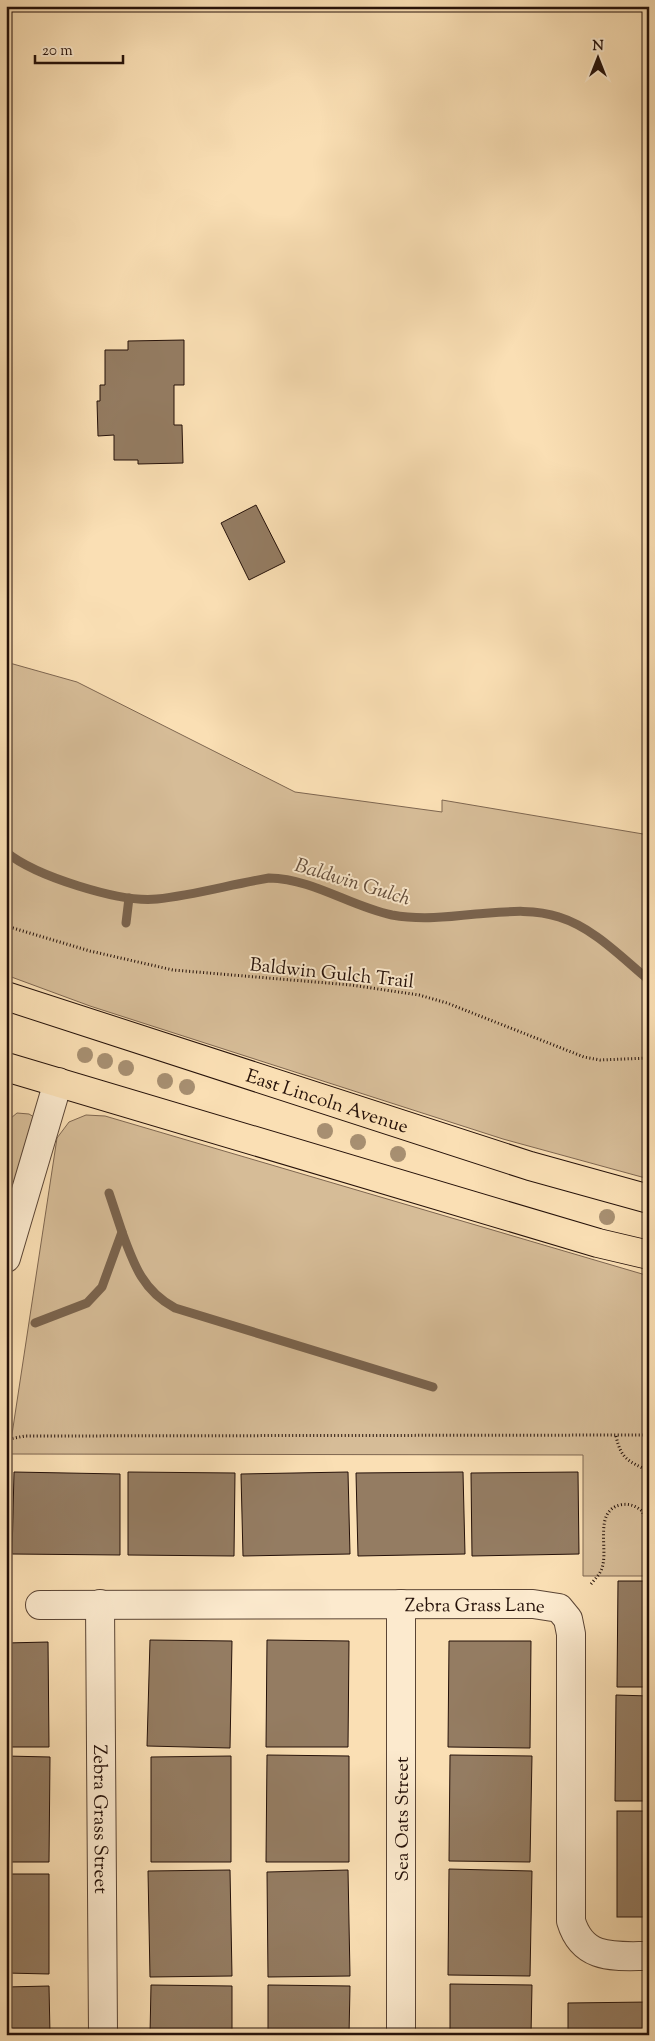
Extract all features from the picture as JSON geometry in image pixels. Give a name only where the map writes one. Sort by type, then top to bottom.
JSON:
[{"type":"main road","name":"East Lincoln Avenue","points":[[6,996],[514,1161],[649,1199]]},
{"type":"main road","points":[[6,1067],[598,1243],[649,1255]]},
{"type":"street","points":[[6,1258],[58,1082]]},
{"type":"street","name":"Zebra Grass Street","points":[[100,1604],[103,2035]]},
{"type":"street","name":"Zebra Grass Lane","points":[[40,1605],[401,1604],[552,1606],[564,1613],[570,1625],[571,1921],[576,1933],[592,1950],[610,1955],[649,1956]]},
{"type":"street","name":"Sea Oats Street","points":[[401,1604],[401,2035]]},
{"type":"path","name":"Baldwin Gulch Trail","points":[[6,926],[90,951],[185,972],[351,985],[419,994],[447,1003],[584,1057],[600,1060],[649,1058]]},
{"type":"path","points":[[9,1440],[24,1436],[649,1435]]},
{"type":"path","points":[[616,1436],[620,1451],[625,1457],[649,1471]]},
{"type":"path","points":[[591,1584],[602,1570],[605,1520],[609,1510],[630,1504],[642,1511],[646,1523],[649,1546]]},
{"type":"shaded area","points":[[6,662],[77,682],[295,792],[442,812],[442,800],[649,835],[649,1179],[503,1139],[90,1006],[6,975]]},
{"type":"shaded area","points":[[17,1113],[29,1114],[34,1117],[6,1210],[6,1153],[11,1137],[11,1118]]},
{"type":"shaded area","points":[[86,1115],[105,1116],[649,1276],[649,1576],[583,1576],[583,1455],[9,1454],[57,1138],[69,1122]]},
{"type":"shaded area","points":[[6,1454],[9,1454],[6,1631]]},
{"type":"building","points":[[184,340],[184,385],[174,385],[174,425],[182,425],[183,463],[138,464],[138,460],[114,460],[114,435],[98,436],[97,401],[100,401],[100,385],[105,385],[105,350],[128,350],[128,341]]},
{"type":"building","points":[[256,505],[285,562],[249,580],[221,523]]},
{"type":"building","points":[[14,1472],[120,1474],[120,1555],[12,1554]]},
{"type":"building","points":[[128,1472],[235,1473],[234,1556],[128,1555]]},
{"type":"building","points":[[348,1472],[350,1554],[243,1556],[241,1474]]},
{"type":"building","points":[[463,1472],[465,1554],[358,1556],[356,1473]]},
{"type":"building","points":[[578,1472],[579,1554],[472,1556],[471,1473]]},
{"type":"building","points":[[618,1581],[649,1581],[649,1687],[617,1687]]},
{"type":"building","points":[[150,1640],[232,1641],[230,1748],[147,1746]]},
{"type":"building","points":[[267,1640],[349,1641],[348,1747],[266,1747]]},
{"type":"building","points":[[449,1641],[531,1641],[530,1748],[448,1747]]},
{"type":"building","points":[[48,1642],[49,1747],[6,1747],[6,1643]]},
{"type":"building","points":[[616,1695],[649,1696],[649,1801],[615,1801]]},
{"type":"building","points":[[267,1755],[349,1756],[349,1862],[266,1862]]},
{"type":"building","points":[[450,1755],[532,1756],[530,1862],[449,1861]]},
{"type":"building","points":[[6,1756],[50,1757],[49,1862],[6,1862]]},
{"type":"building","points":[[231,1756],[231,1862],[151,1862],[151,1757]]},
{"type":"building","points":[[617,1811],[649,1811],[649,1917],[617,1917]]},
{"type":"building","points":[[449,1869],[532,1871],[530,1976],[448,1975]]},
{"type":"building","points":[[230,1870],[232,1976],[150,1977],[148,1871]]},
{"type":"building","points":[[348,1870],[350,1976],[268,1977],[267,1872]]},
{"type":"building","points":[[6,1874],[49,1874],[49,1974],[6,1973]]},
{"type":"building","points":[[450,1984],[532,1985],[531,2035],[450,2035]]},
{"type":"building","points":[[151,1985],[232,1986],[232,2035],[150,2035]]},
{"type":"building","points":[[268,1985],[350,1986],[349,2035],[268,2035]]},
{"type":"building","points":[[49,1986],[50,2035],[6,2035],[6,1987]]},
{"type":"building","points":[[649,2002],[649,2035],[568,2035],[568,2003]]},
{"type":"waterway","name":"Baldwin Gulch","points":[[6,852],[19,861],[57,878],[78,886],[122,897],[157,899],[269,878],[301,883],[361,906],[402,917],[434,918],[497,912],[539,912],[559,917],[584,928],[649,980]]},
{"type":"waterway","points":[[126,923],[129,898]]},
{"type":"waterway","points":[[35,1323],[87,1303],[102,1287],[122,1232],[109,1193]]},
{"type":"waterway","points":[[122,1232],[136,1266],[147,1285],[155,1294],[175,1308],[433,1387]]}]
